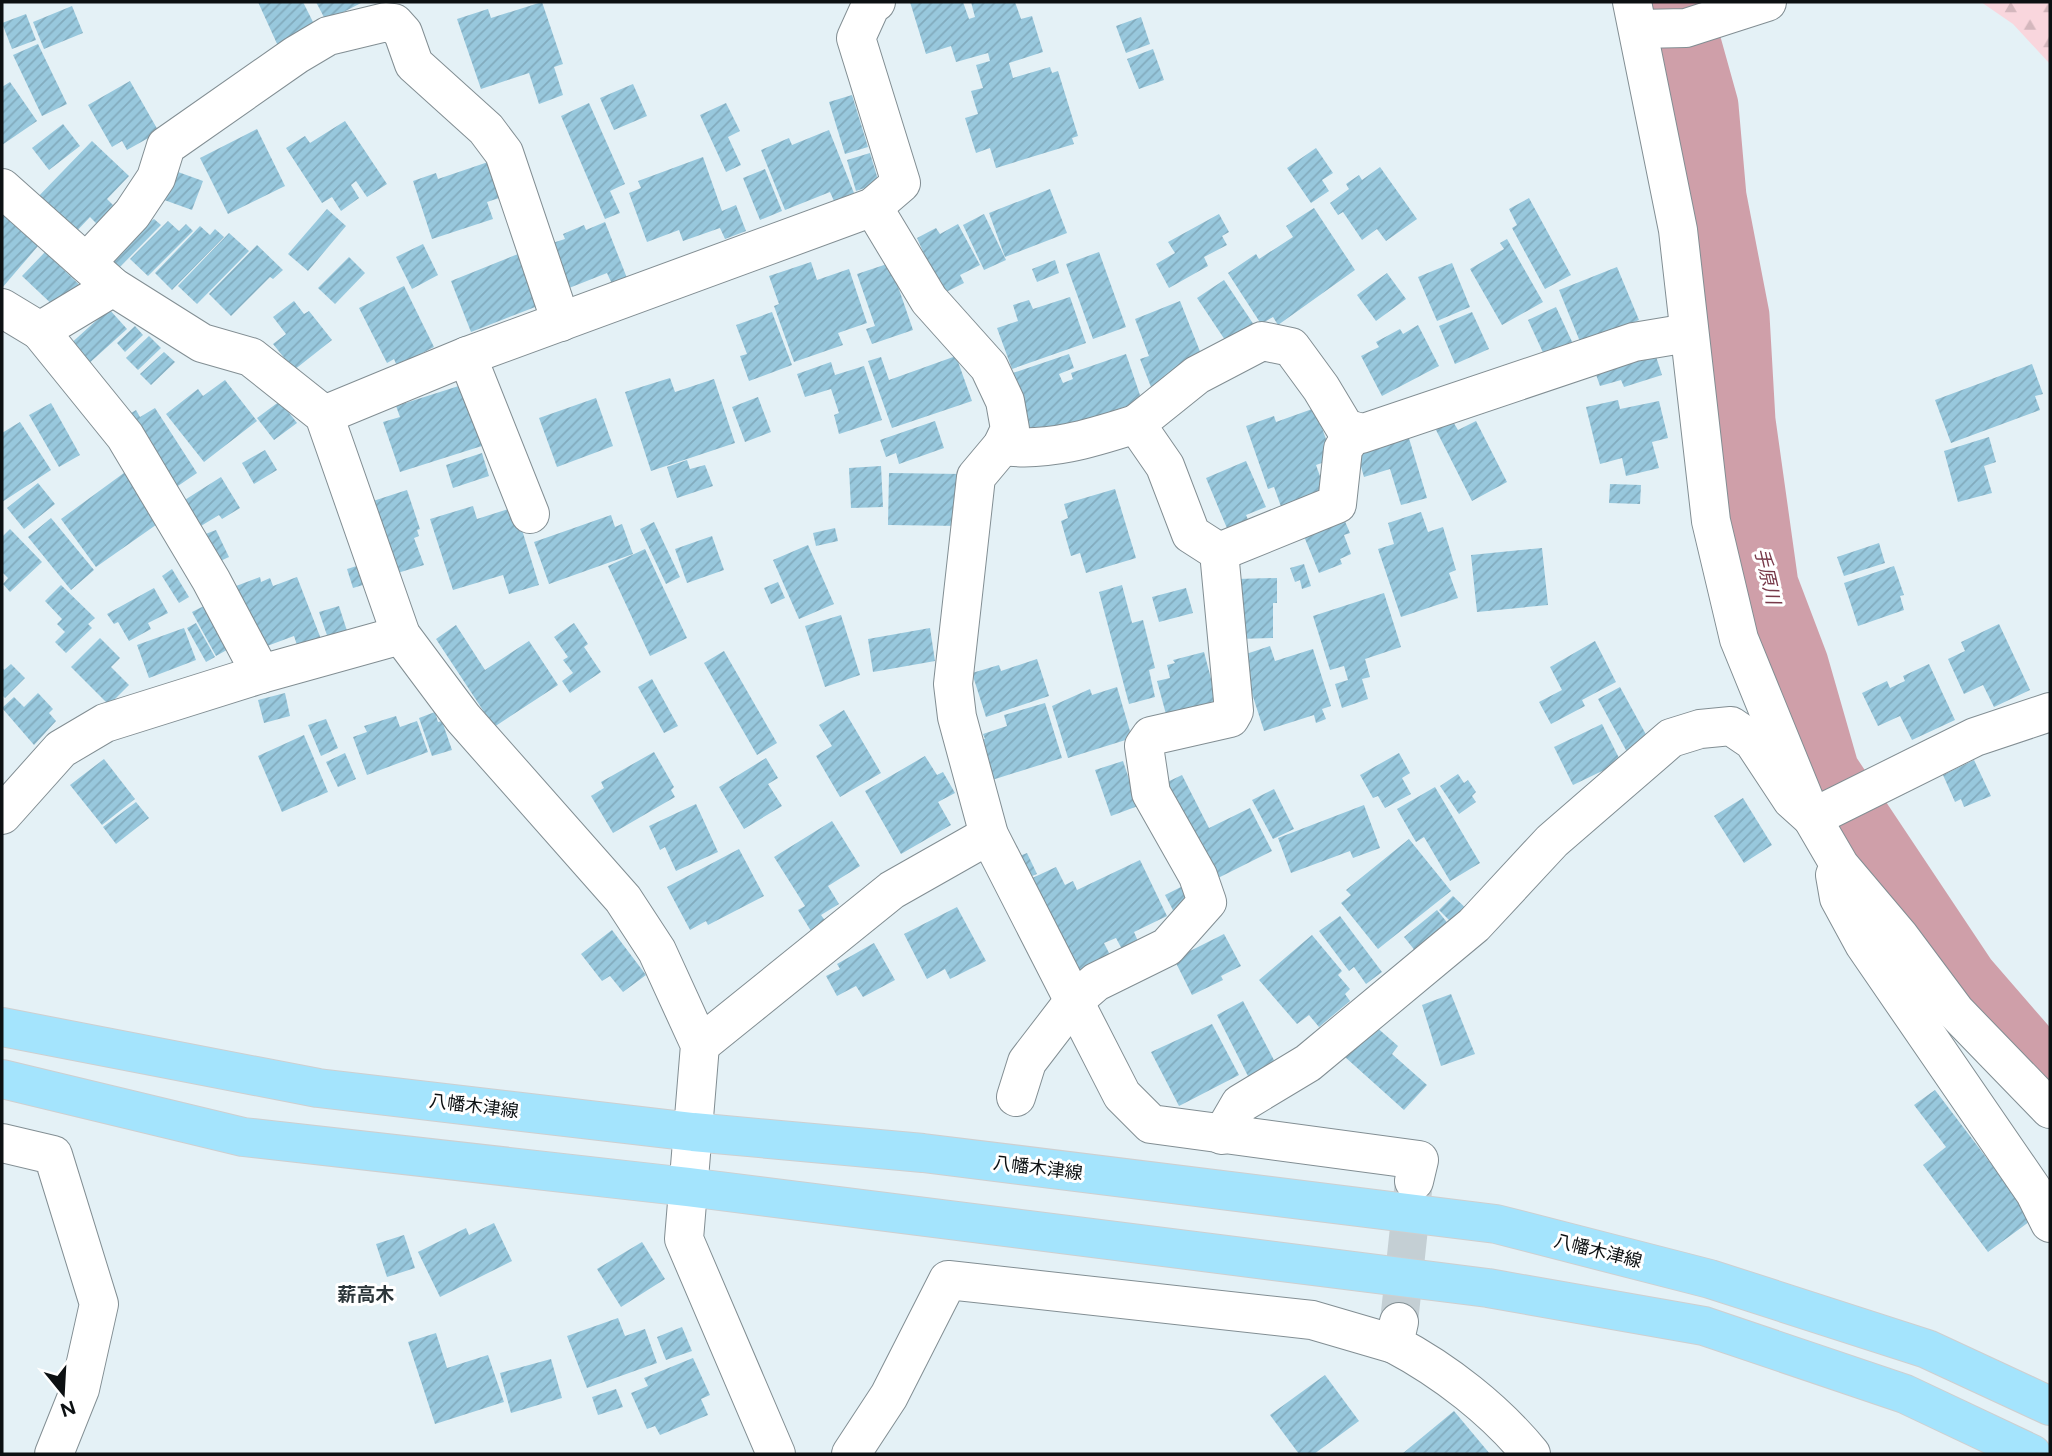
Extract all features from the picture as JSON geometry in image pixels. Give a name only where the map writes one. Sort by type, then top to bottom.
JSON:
[{"type":"main road","name":"八幡木津線","points":[[2,1027],[318,1088],[692,1132],[923,1153],[1496,1224],[1710,1279],[1914,1345],[2050,1406]]},
{"type":"main road","points":[[2,1079],[243,1137],[688,1186],[1488,1288],[1704,1326],[1905,1394],[2032,1454]]},
{"type":"street","points":[[324,415],[467,356],[873,206],[901,183],[856,38],[871,5],[876,2]]},
{"type":"street","points":[[1767,2],[1686,28],[1635,15],[1678,230],[1711,521],[1738,639],[1840,866],[1900,937],[1956,1012],[2050,1109]]},
{"type":"street","points":[[40,331],[100,275],[132,214],[156,178],[166,146],[296,55],[328,36],[386,22],[399,13],[402,33],[414,64],[486,129],[504,153],[561,322]]},
{"type":"street","points":[[2,188],[100,275],[202,344],[251,357],[324,415],[401,635],[463,718],[623,900],[657,951],[700,1045],[684,1239],[776,1454]]},
{"type":"street","points":[[873,206],[929,300],[989,367],[1005,401],[1010,429],[1002,446],[976,477],[953,684],[957,717],[989,835],[1032,913],[1073,1002],[1122,1095],[1151,1124],[1419,1160],[1415,1181]]},
{"type":"street","points":[[2,308],[40,331],[125,436],[211,580],[261,674]]},
{"type":"street","points":[[1002,446],[1026,449],[1078,442],[1136,424],[1197,374],[1262,341],[1291,347],[1321,388],[1345,428],[1362,434],[1634,342],[1688,333]]},
{"type":"street","points":[[467,356],[530,514]]},
{"type":"street","points":[[1136,424],[1165,466],[1191,534],[1219,552]]},
{"type":"street","points":[[1219,552],[1337,504],[1343,449],[1355,431]]},
{"type":"street","points":[[1016,1097],[1027,1062],[1073,1002],[1096,982],[1167,947],[1207,902],[1198,876],[1151,793],[1144,746],[1151,736],[1230,718],[1234,711],[1219,552]]},
{"type":"street","points":[[2,815],[61,749],[105,723],[261,674],[401,635]]},
{"type":"street","points":[[1823,825],[1892,780],[1975,737],[2050,712]]},
{"type":"street","points":[[1222,1135],[1240,1104],[1308,1063],[1474,925],[1552,841],[1671,738],[1700,729],[1731,726],[1754,741],[1791,800],[1823,825],[1839,898],[1864,944],[2035,1193],[2050,1223]]},
{"type":"street","points":[[700,1045],[892,890],[989,835]]},
{"type":"street","points":[[2,1143],[53,1154],[99,1304],[80,1389],[54,1454]]},
{"type":"street","points":[[851,1454],[889,1396],[948,1280],[1312,1320],[1396,1333],[1424,1360],[1511,1429],[1531,1454]]},
{"type":"green space","points":[[1981,2],[2050,2],[2050,64],[2013,24]]},
{"type":"building","points":[[258,2],[303,2],[316,28],[278,46]]},
{"type":"building","points":[[316,2],[363,2],[326,21]]},
{"type":"building","points":[[542,2],[563,64],[554,67],[563,95],[539,104],[529,73],[481,89],[457,19],[488,9],[491,18]]},
{"type":"building","points":[[910,2],[963,2],[969,19],[975,17],[971,2],[1015,2],[1021,19],[1032,16],[1043,52],[1009,63],[1013,78],[1050,67],[1052,73],[1058,71],[1078,136],[1072,138],[1074,144],[996,168],[990,148],[976,153],[965,118],[978,114],[971,91],[983,88],[976,65],[990,61],[988,53],[956,62],[951,46],[926,54]]},
{"type":"building","points":[[72,6],[83,33],[44,49],[33,22]]},
{"type":"building","points":[[26,14],[36,40],[12,49],[2,23]]},
{"type":"building","points":[[1141,17],[1150,44],[1126,53],[1116,26]]},
{"type":"building","points":[[38,44],[67,104],[42,116],[13,55]]},
{"type":"building","points":[[1153,49],[1164,80],[1139,89],[1127,59]]},
{"type":"building","points":[[130,81],[159,132],[127,150],[122,141],[112,147],[88,105]]},
{"type":"building","points":[[10,82],[37,121],[2,145],[2,87]]},
{"type":"building","points":[[633,84],[647,116],[614,130],[600,98]]},
{"type":"building","points":[[852,95],[868,147],[845,154],[829,102]]},
{"type":"building","points":[[589,103],[625,184],[610,191],[620,213],[605,219],[561,116]]},
{"type":"building","points":[[726,103],[740,131],[728,137],[741,165],[726,172],[700,115]]},
{"type":"building","points":[[345,121],[387,184],[367,197],[356,181],[351,185],[359,198],[341,211],[332,197],[322,203],[286,148],[305,136],[310,143]]},
{"type":"building","points":[[63,124],[80,146],[49,170],[32,148]]},
{"type":"building","points":[[257,129],[285,186],[228,214],[200,158]]},
{"type":"building","points":[[829,130],[854,193],[834,201],[830,192],[785,210],[761,150],[789,138],[792,145]]},
{"type":"building","points":[[92,141],[129,176],[107,199],[120,212],[103,230],[90,217],[72,236],[34,201]]},
{"type":"building","points":[[1316,148],[1333,173],[1322,180],[1329,191],[1311,203],[1287,168]]},
{"type":"building","points":[[870,153],[879,183],[856,191],[847,160]]},
{"type":"building","points":[[703,157],[722,211],[736,205],[746,231],[725,239],[720,228],[683,241],[679,230],[647,242],[629,193],[641,188],[638,181]]},
{"type":"building","points":[[491,161],[502,197],[487,202],[493,219],[432,239],[413,181],[436,173],[438,179]]},
{"type":"building","points":[[1380,167],[1417,219],[1386,241],[1377,229],[1362,240],[1343,212],[1338,215],[1330,203],[1349,189],[1346,184],[1359,175],[1362,180]]},
{"type":"building","points":[[167,168],[203,181],[192,210],[156,197]]},
{"type":"building","points":[[765,169],[782,211],[760,220],[743,178]]},
{"type":"building","points":[[1050,189],[1067,233],[1005,257],[989,213]]},
{"type":"building","points":[[1529,198],[1571,275],[1545,289],[1512,228],[1517,225],[1509,209]]},
{"type":"building","points":[[1314,208],[1355,270],[1278,325],[1273,317],[1261,324],[1228,273],[1256,254],[1259,259],[1293,237],[1286,226]]},
{"type":"building","points":[[327,209],[346,226],[308,271],[288,254]]},
{"type":"building","points":[[2,214],[38,246],[2,288]]},
{"type":"building","points":[[984,214],[1006,260],[984,270],[963,225]]},
{"type":"building","points":[[1219,214],[1229,232],[1222,236],[1227,245],[1204,257],[1208,266],[1169,288],[1156,264],[1175,253],[1168,242]]},
{"type":"building","points":[[154,219],[161,225],[116,271],[102,257]]},
{"type":"building","points":[[168,221],[179,231],[186,224],[193,231],[148,276],[130,259]]},
{"type":"building","points":[[605,222],[627,278],[612,284],[607,273],[564,290],[546,245],[565,239],[563,234],[584,225],[586,230]]},
{"type":"building","points":[[958,224],[980,265],[960,275],[964,283],[942,294],[917,238],[936,228],[940,234]]},
{"type":"building","points":[[200,226],[210,235],[215,229],[224,237],[172,290],[155,273]]},
{"type":"building","points":[[229,233],[249,251],[197,304],[178,286]]},
{"type":"building","points":[[1507,239],[1543,302],[1502,325],[1470,269],[1504,249],[1500,243]]},
{"type":"building","points":[[423,244],[438,275],[412,289],[396,257]]},
{"type":"building","points":[[257,245],[283,270],[273,279],[270,277],[231,316],[209,294]]},
{"type":"building","points":[[45,252],[86,291],[58,310],[22,276]]},
{"type":"building","points":[[523,252],[543,304],[471,332],[451,281]]},
{"type":"building","points":[[1099,252],[1126,327],[1093,339],[1066,264]]},
{"type":"building","points":[[349,257],[365,273],[335,304],[318,288]]},
{"type":"building","points":[[1055,260],[1059,273],[1037,282],[1032,269]]},
{"type":"building","points":[[811,262],[817,280],[849,269],[867,323],[838,333],[843,345],[794,362],[774,306],[779,304],[769,276]]},
{"type":"building","points":[[890,263],[913,330],[872,344],[866,329],[875,326],[857,274]]},
{"type":"building","points":[[1452,263],[1470,307],[1437,321],[1418,277]]},
{"type":"building","points":[[1617,267],[1639,320],[1581,344],[1559,290]]},
{"type":"building","points":[[1387,273],[1406,299],[1376,321],[1357,295]]},
{"type":"building","points":[[1224,280],[1256,328],[1229,346],[1197,298]]},
{"type":"building","points":[[404,286],[434,347],[397,366],[394,359],[387,363],[359,308]]},
{"type":"building","points":[[1070,297],[1086,343],[1012,369],[997,328],[1018,321],[1013,305],[1029,300],[1033,309]]},
{"type":"building","points":[[294,301],[304,314],[309,311],[332,340],[294,370],[273,344],[286,334],[273,317]]},
{"type":"building","points":[[1180,301],[1203,359],[1168,373],[1170,380],[1151,387],[1140,359],[1149,356],[1135,319]]},
{"type":"building","points":[[1556,307],[1574,346],[1546,359],[1528,320]]},
{"type":"building","points":[[109,309],[127,329],[86,366],[68,346]]},
{"type":"building","points":[[772,312],[792,365],[749,381],[740,356],[747,354],[736,325]]},
{"type":"building","points":[[1472,312],[1489,349],[1455,364],[1439,326]]},
{"type":"building","points":[[1418,325],[1439,366],[1382,396],[1361,356],[1379,347],[1376,342],[1400,329],[1403,334]]},
{"type":"building","points":[[135,326],[143,335],[125,352],[117,343]]},
{"type":"building","points":[[149,336],[161,348],[138,370],[126,358]]},
{"type":"building","points":[[1653,347],[1662,375],[1624,387],[1621,380],[1600,386],[1593,366]]},
{"type":"building","points":[[164,352],[175,362],[151,385],[140,374]]},
{"type":"building","points":[[1069,354],[1074,368],[1059,374],[1063,383],[1073,379],[1071,373],[1126,354],[1142,401],[1029,439],[1007,375]]},
{"type":"building","points":[[956,356],[972,401],[892,428],[868,361],[881,357],[889,380]]},
{"type":"building","points":[[831,362],[835,375],[864,366],[882,420],[839,434],[834,415],[839,413],[831,389],[805,397],[797,374]]},
{"type":"building","points":[[2032,364],[2043,394],[2035,396],[2040,410],[1951,443],[1935,400]]},
{"type":"building","points":[[670,378],[675,392],[714,379],[735,443],[651,471],[625,392]]},
{"type":"building","points":[[225,380],[257,421],[204,462],[166,414],[198,389],[203,396]]},
{"type":"building","points":[[465,384],[485,445],[400,472],[383,422],[400,417],[396,406]]},
{"type":"building","points":[[758,397],[771,432],[745,442],[732,407]]},
{"type":"building","points":[[596,398],[613,446],[557,467],[539,418]]},
{"type":"building","points":[[1618,400],[1620,409],[1659,401],[1668,438],[1652,442],[1659,468],[1626,476],[1622,458],[1600,464],[1586,407]]},
{"type":"building","points":[[280,401],[297,423],[274,440],[257,418]]},
{"type":"building","points":[[51,403],[80,455],[59,467],[29,415]]},
{"type":"building","points":[[155,408],[197,473],[172,490],[125,417],[136,410],[140,417]]},
{"type":"building","points":[[1315,408],[1333,459],[1316,465],[1327,496],[1283,512],[1274,487],[1268,489],[1246,426],[1274,416],[1276,422]]},
{"type":"building","points":[[1452,420],[1458,430],[1476,421],[1507,482],[1472,501],[1435,428]]},
{"type":"building","points":[[935,421],[944,448],[899,464],[896,453],[886,457],[880,440]]},
{"type":"building","points":[[20,422],[51,470],[2,502],[2,433]]},
{"type":"building","points":[[1408,435],[1427,498],[1401,505],[1390,469],[1364,477],[1356,450]]},
{"type":"building","points":[[1989,437],[1996,462],[1984,466],[1992,493],[1958,502],[1944,451]]},
{"type":"building","points":[[265,450],[277,470],[254,484],[242,463]]},
{"type":"building","points":[[482,453],[489,476],[453,488],[446,465]]},
{"type":"building","points":[[687,460],[690,469],[705,465],[713,486],[677,498],[667,467]]},
{"type":"building","points":[[1246,461],[1266,507],[1246,515],[1250,524],[1229,533],[1206,478]]},
{"type":"building","points":[[881,466],[883,507],[851,508],[849,468]]},
{"type":"building","points":[[128,470],[163,520],[96,567],[61,519]]},
{"type":"building","points":[[889,473],[963,474],[962,526],[888,525]]},
{"type":"building","points":[[221,477],[240,508],[222,519],[219,515],[196,529],[180,503]]},
{"type":"building","points":[[38,483],[55,504],[24,529],[7,508]]},
{"type":"building","points":[[1610,484],[1641,485],[1640,504],[1609,503]]},
{"type":"building","points":[[1115,489],[1136,558],[1086,573],[1080,553],[1071,556],[1061,521],[1068,518],[1064,504]]},
{"type":"building","points":[[407,490],[420,529],[417,530],[419,536],[414,538],[424,565],[394,574],[370,502]]},
{"type":"building","points":[[473,506],[477,519],[515,507],[539,585],[509,594],[503,575],[453,590],[430,519]]},
{"type":"building","points":[[1341,512],[1350,533],[1344,535],[1351,554],[1340,559],[1342,564],[1319,573],[1301,529]]},
{"type":"building","points":[[1421,512],[1428,532],[1443,527],[1456,570],[1449,573],[1458,598],[1401,617],[1378,549],[1394,544],[1388,523]]},
{"type":"building","points":[[611,515],[615,527],[622,524],[633,554],[549,584],[534,542]]},
{"type":"building","points":[[51,518],[94,570],[71,590],[28,537]]},
{"type":"building","points":[[654,522],[680,577],[666,584],[640,529]]},
{"type":"building","points":[[835,528],[838,541],[816,546],[813,533]]},
{"type":"building","points":[[10,529],[42,562],[10,592],[3,584],[8,578],[2,572],[2,537]]},
{"type":"building","points":[[216,530],[229,557],[216,563],[203,535]]},
{"type":"building","points":[[712,536],[724,570],[687,583],[675,549]]},
{"type":"building","points":[[1879,543],[1885,563],[1844,576],[1837,557]]},
{"type":"building","points":[[808,545],[834,604],[799,619],[773,560]]},
{"type":"building","points":[[1542,548],[1548,605],[1477,612],[1471,555]]},
{"type":"building","points":[[645,549],[687,638],[650,656],[608,566]]},
{"type":"building","points":[[1304,564],[1311,586],[1302,589],[1300,580],[1295,582],[1290,568]]},
{"type":"building","points":[[360,565],[366,584],[353,588],[347,569]]},
{"type":"building","points":[[1894,566],[1904,595],[1900,596],[1904,610],[1858,626],[1844,583]]},
{"type":"building","points":[[172,569],[189,597],[179,603],[162,576]]},
{"type":"building","points":[[260,577],[261,582],[270,578],[273,586],[297,577],[321,639],[298,648],[294,636],[259,649],[236,586]]},
{"type":"building","points":[[1277,578],[1277,603],[1273,603],[1273,638],[1237,639],[1236,579]]},
{"type":"building","points":[[778,582],[785,598],[771,604],[764,588]]},
{"type":"building","points":[[61,585],[95,618],[88,624],[92,628],[66,653],[55,642],[65,632],[57,624],[62,619],[45,601]]},
{"type":"building","points":[[1122,585],[1132,623],[1143,620],[1155,668],[1149,670],[1155,697],[1129,704],[1099,592]]},
{"type":"building","points":[[154,588],[168,613],[148,623],[151,629],[129,641],[118,622],[114,624],[107,614]]},
{"type":"building","points":[[1186,588],[1193,613],[1159,622],[1152,597]]},
{"type":"building","points":[[1384,593],[1401,647],[1365,659],[1370,677],[1362,679],[1368,699],[1342,708],[1335,684],[1348,680],[1344,666],[1330,670],[1313,616]]},
{"type":"building","points":[[210,603],[234,646],[216,656],[192,612]]},
{"type":"building","points":[[339,606],[349,637],[330,644],[319,612]]},
{"type":"building","points":[[841,615],[860,675],[825,687],[805,626]]},
{"type":"building","points":[[196,623],[215,657],[206,662],[187,628]]},
{"type":"building","points":[[574,623],[588,644],[584,647],[601,672],[570,693],[562,681],[573,673],[563,660],[568,657],[554,637]]},
{"type":"building","points":[[1999,624],[2030,690],[1994,707],[1983,685],[1964,694],[1948,659],[1965,651],[1961,642]]},
{"type":"building","points":[[456,625],[485,670],[529,641],[558,685],[494,727],[436,639]]},
{"type":"building","points":[[184,628],[196,660],[149,678],[137,645]]},
{"type":"building","points":[[930,628],[935,661],[873,672],[868,639]]},
{"type":"building","points":[[100,638],[120,658],[111,667],[129,685],[109,705],[71,667]]},
{"type":"building","points":[[1595,641],[1616,682],[1582,700],[1585,706],[1551,724],[1539,702],[1562,690],[1550,667]]},
{"type":"building","points":[[1270,646],[1275,661],[1313,649],[1331,706],[1322,709],[1326,719],[1316,723],[1314,715],[1264,731],[1240,656]]},
{"type":"building","points":[[724,651],[777,743],[757,755],[704,663]]},
{"type":"building","points":[[1204,652],[1218,705],[1167,718],[1157,681],[1170,678],[1167,665],[1175,663],[1173,660]]},
{"type":"building","points":[[1037,659],[1049,696],[986,717],[972,673],[999,665],[1001,671]]},
{"type":"building","points":[[11,664],[25,678],[5,698],[2,695],[2,667],[4,670]]},
{"type":"building","points":[[1929,664],[1955,720],[1912,740],[1900,716],[1878,726],[1862,693],[1887,681],[1890,688],[1905,681],[1903,676]]},
{"type":"building","points":[[652,679],[678,726],[664,733],[638,687]]},
{"type":"building","points":[[1117,687],[1132,738],[1068,758],[1052,706],[1090,689],[1092,695]]},
{"type":"building","points":[[1620,687],[1649,740],[1627,752],[1598,699]]},
{"type":"building","points":[[38,693],[53,709],[49,713],[56,721],[34,745],[2,708],[14,697],[24,707]]},
{"type":"building","points":[[285,693],[290,716],[264,723],[258,700]]},
{"type":"building","points":[[1045,703],[1062,758],[992,780],[980,740],[985,739],[983,734],[1007,726],[1004,715]]},
{"type":"building","points":[[844,710],[881,773],[840,797],[816,756],[832,746],[819,725]]},
{"type":"building","points":[[435,712],[438,722],[442,721],[452,750],[432,756],[419,718]]},
{"type":"building","points":[[396,716],[400,727],[417,721],[428,752],[367,775],[353,737],[367,732],[364,726]]},
{"type":"building","points":[[326,719],[338,748],[321,756],[308,725]]},
{"type":"building","points":[[1602,724],[1621,762],[1573,785],[1554,747]]},
{"type":"building","points":[[304,735],[328,792],[282,812],[258,756]]},
{"type":"building","points":[[654,752],[674,787],[671,790],[675,797],[613,833],[591,796],[604,788],[601,782]]},
{"type":"building","points":[[345,753],[356,779],[338,787],[326,762]]},
{"type":"building","points":[[1399,753],[1410,773],[1402,778],[1411,794],[1385,808],[1378,796],[1373,798],[1360,775]]},
{"type":"building","points":[[925,756],[937,775],[943,772],[955,793],[938,802],[951,825],[901,854],[865,791]]},
{"type":"building","points":[[766,758],[778,778],[768,784],[782,806],[744,829],[719,787]]},
{"type":"building","points":[[104,759],[135,799],[102,825],[70,785]]},
{"type":"building","points":[[1974,760],[1991,796],[1964,807],[1961,799],[1955,802],[1943,775]]},
{"type":"building","points":[[1123,761],[1138,806],[1111,816],[1095,770]]},
{"type":"building","points":[[1458,774],[1464,783],[1468,780],[1476,792],[1472,796],[1476,802],[1459,814],[1440,786]]},
{"type":"building","points":[[1182,775],[1209,828],[1250,808],[1272,851],[1208,883],[1159,786]]},
{"type":"building","points":[[1435,787],[1480,863],[1450,881],[1424,837],[1416,842],[1397,809]]},
{"type":"building","points":[[1274,789],[1294,829],[1273,839],[1252,800]]},
{"type":"building","points":[[1743,798],[1772,845],[1744,863],[1714,816]]},
{"type":"building","points":[[136,802],[149,818],[116,844],[103,827]]},
{"type":"building","points":[[696,804],[718,852],[676,871],[665,847],[660,850],[649,826]]},
{"type":"building","points":[[1364,805],[1380,848],[1353,858],[1350,851],[1291,873],[1278,838]]},
{"type":"building","points":[[832,821],[860,866],[828,886],[839,904],[821,915],[826,922],[811,931],[798,910],[805,906],[774,857]]},
{"type":"building","points":[[1409,839],[1451,891],[1378,949],[1341,903],[1351,895],[1346,890]]},
{"type":"building","points":[[739,849],[764,896],[708,925],[706,921],[690,930],[667,887]]},
{"type":"building","points":[[1027,853],[1037,874],[1022,880],[1012,859]]},
{"type":"building","points":[[1140,860],[1167,916],[1134,932],[1140,946],[1124,953],[1116,938],[1104,943],[1113,961],[1076,979],[1028,880],[1056,867],[1065,885],[1073,881],[1077,890]]},
{"type":"building","points":[[1191,882],[1200,902],[1175,914],[1165,895]]},
{"type":"building","points":[[1453,896],[1473,915],[1458,929],[1439,910]]},
{"type":"building","points":[[957,907],[986,961],[950,979],[945,969],[927,979],[904,934]]},
{"type":"building","points":[[1437,910],[1454,931],[1421,958],[1404,937]]},
{"type":"building","points":[[1340,916],[1382,972],[1366,984],[1354,967],[1349,971],[1319,931]]},
{"type":"building","points":[[612,930],[646,975],[623,992],[610,976],[602,981],[581,954]]},
{"type":"building","points":[[1224,934],[1241,966],[1221,976],[1223,980],[1192,995],[1174,959]]},
{"type":"building","points":[[1312,935],[1342,971],[1338,975],[1350,989],[1345,994],[1350,1001],[1319,1027],[1309,1015],[1297,1024],[1259,980]]},
{"type":"building","points":[[874,943],[895,980],[863,997],[856,986],[837,996],[826,976],[840,969],[837,964]]},
{"type":"building","points":[[1451,994],[1475,1054],[1441,1066],[1422,1005]]},
{"type":"building","points":[[1243,1001],[1276,1064],[1249,1078],[1217,1015]]},
{"type":"building","points":[[1212,1024],[1239,1075],[1179,1106],[1151,1052]]},
{"type":"building","points":[[1374,1025],[1398,1046],[1392,1054],[1427,1085],[1404,1110],[1345,1057]]},
{"type":"building","points":[[1935,1090],[2033,1219],[1988,1252],[1923,1165],[1946,1147],[1914,1105]]},
{"type":"building","points":[[494,1223],[512,1261],[440,1297],[418,1252],[466,1228],[469,1235]]},
{"type":"building","points":[[404,1235],[415,1268],[387,1277],[376,1244]]},
{"type":"building","points":[[642,1242],[665,1279],[621,1307],[597,1269]]},
{"type":"building","points":[[618,1318],[625,1336],[645,1329],[657,1363],[587,1388],[567,1336]]},
{"type":"building","points":[[682,1327],[692,1351],[666,1360],[657,1337]]},
{"type":"building","points":[[436,1333],[447,1368],[488,1355],[504,1402],[435,1424],[408,1342]]},
{"type":"building","points":[[693,1358],[710,1395],[701,1399],[708,1415],[660,1435],[655,1426],[647,1429],[631,1393],[648,1386],[644,1378]]},
{"type":"building","points":[[551,1359],[562,1398],[511,1413],[500,1373]]},
{"type":"building","points":[[1325,1375],[1359,1421],[1314,1454],[1299,1454],[1270,1415]]},
{"type":"building","points":[[616,1389],[623,1407],[598,1415],[592,1397]]},
{"type":"building","points":[[1454,1411],[1490,1454],[1402,1454]]},
{"type":"waterway","name":"手原川","points":[[1677,2],[1706,106],[1714,197],[1737,316],[1743,421],[1766,585],[1796,664],[1827,772],[1965,979],[2050,1077]]},
{"type":"tunnel","points":[[1399,1322],[1414,1181]]},
{"type":"district","name":"薪高木","points":[[366,1294]]}]
